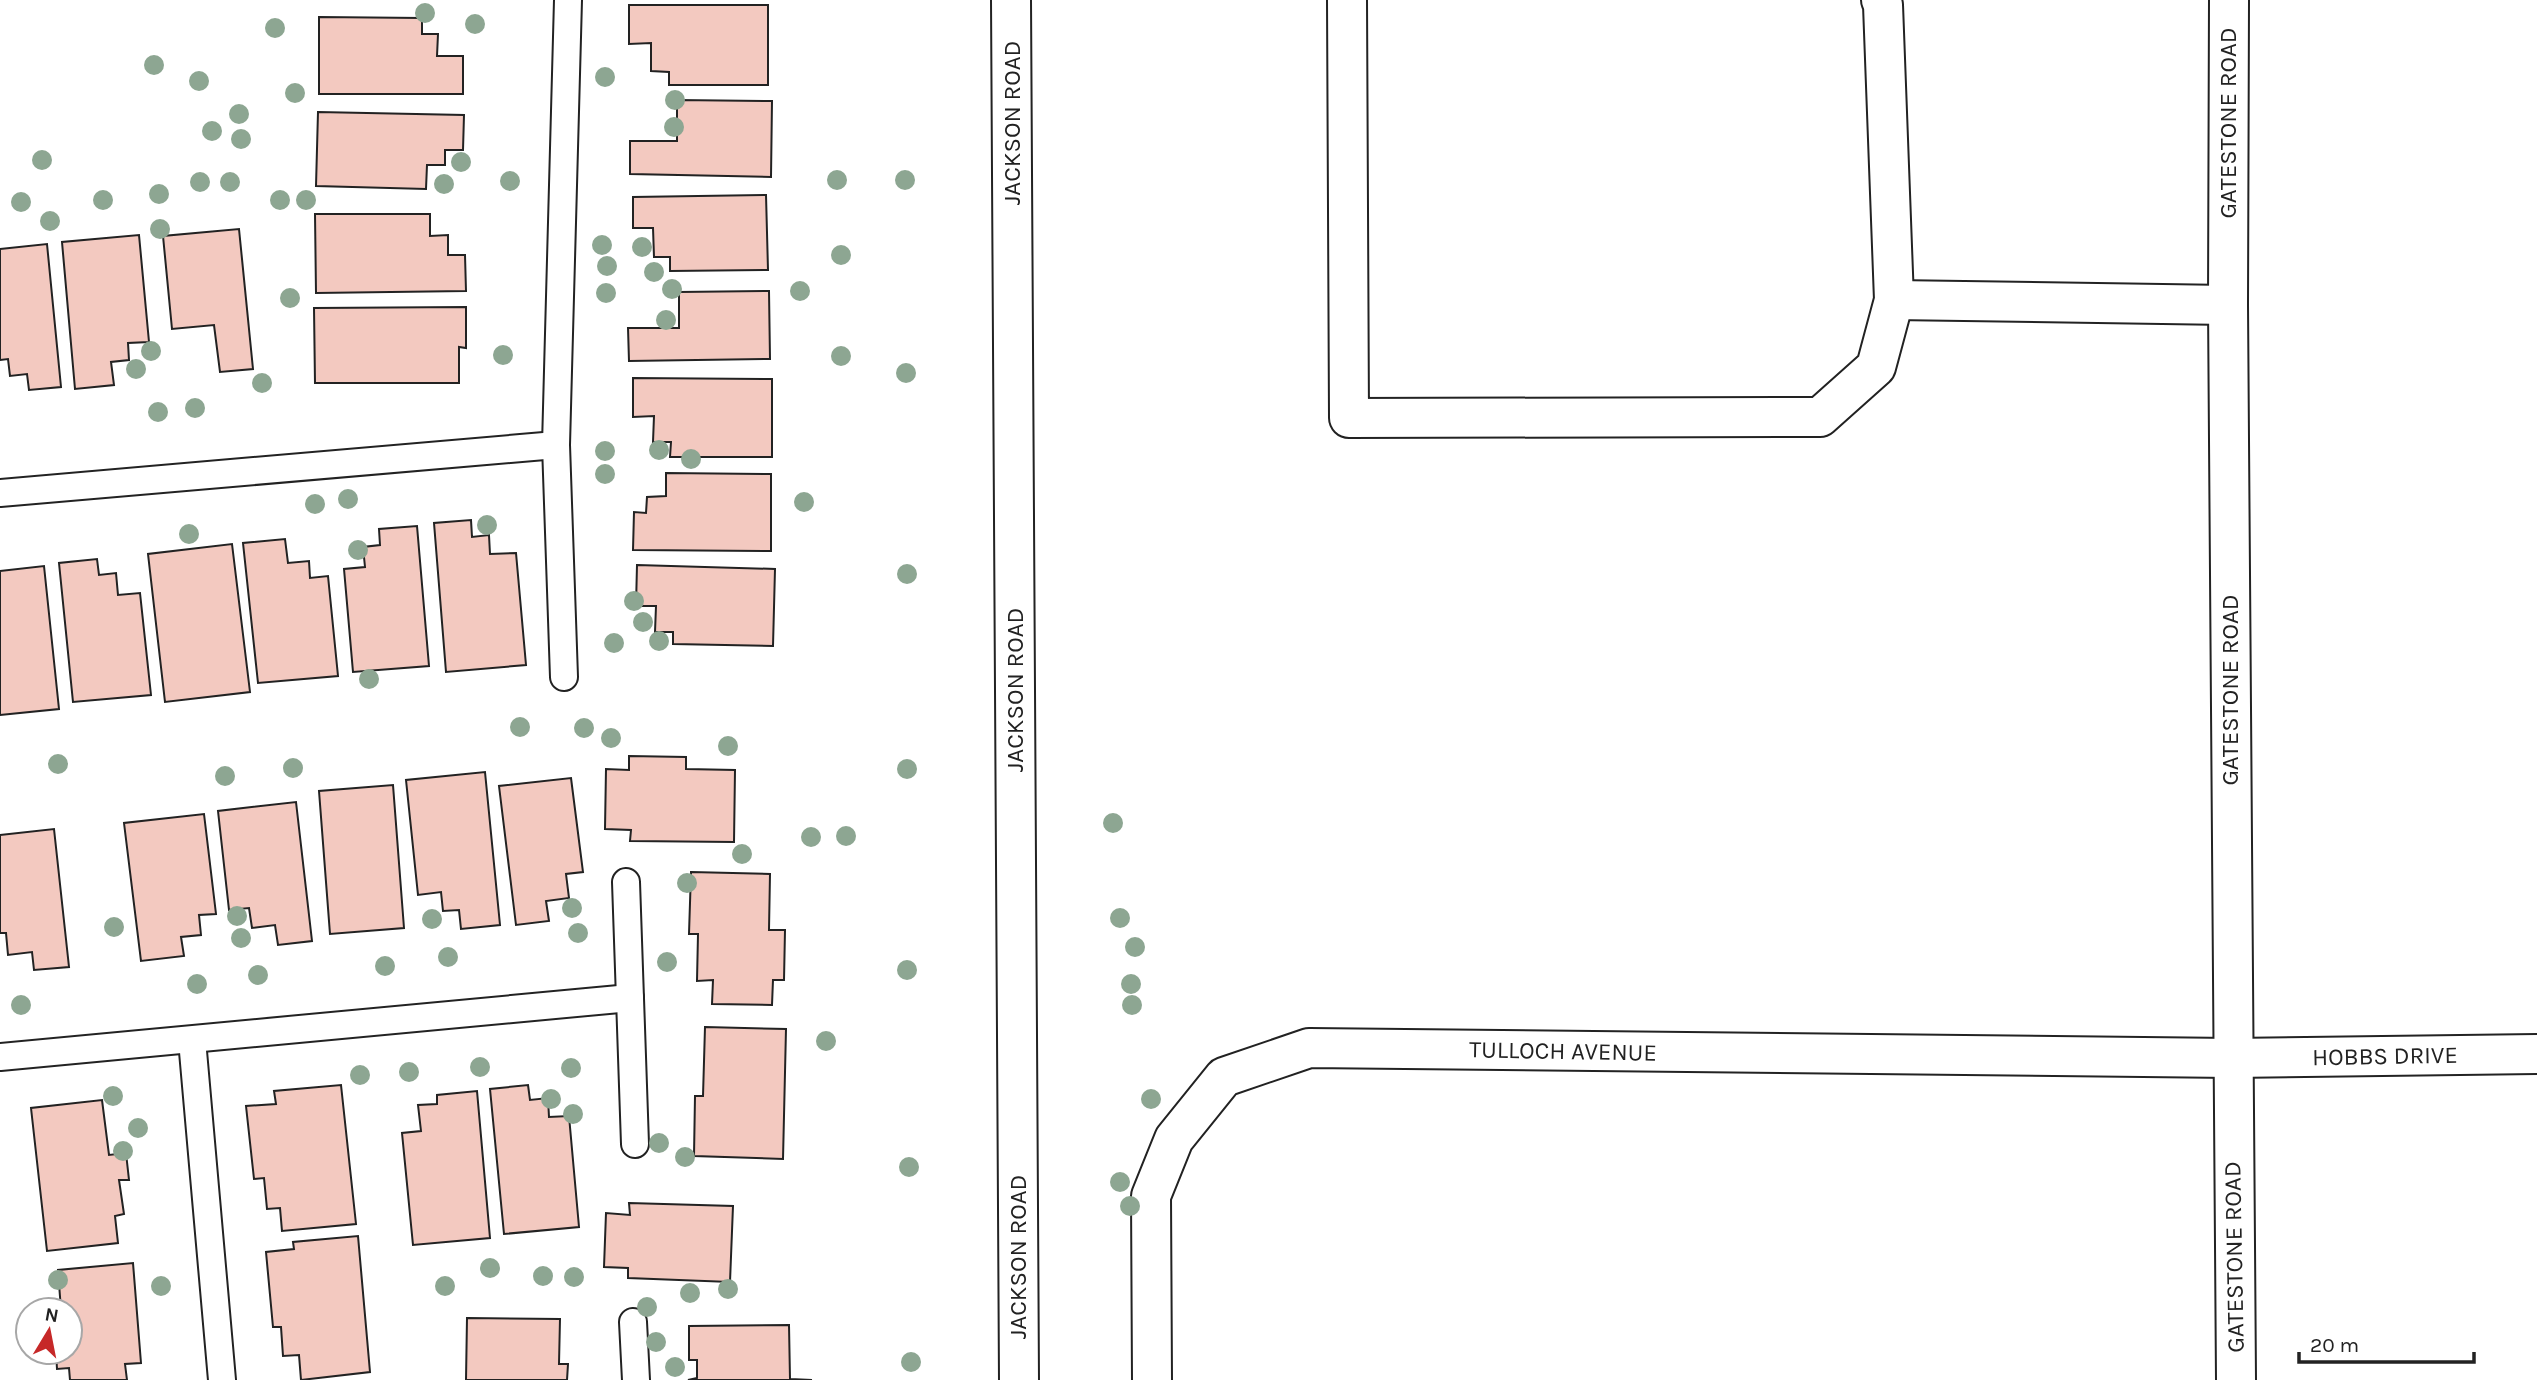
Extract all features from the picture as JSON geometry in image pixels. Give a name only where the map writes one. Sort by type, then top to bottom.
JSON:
[{"type":"street","name":"JACKSON ROAD","points":[[1011,0],[1019,1380]]},
{"type":"street","points":[[1347,0],[1349,418],[1820,417],[1877,367],[1894,300],[1881,0]]},
{"type":"street","name":"GATESTONE ROAD","points":[[2229,0],[2228,305],[2236,1380]]},
{"type":"street","points":[[1894,300],[2228,305]]},
{"type":"street","name":"TULLOCH AVENUE","points":[[1152,1380],[1151,1196],[1174,1139],[1224,1077],[1309,1048],[2232,1058]]},
{"type":"street","name":"HOBBS DRIVE","points":[[2232,1058],[2537,1054]]},
{"type":"lane","points":[[564,677],[556,445],[568,0]]},
{"type":"lane","points":[[0,493],[556,445]]},
{"type":"lane","points":[[626,882],[635,1144]]},
{"type":"lane","points":[[0,1057],[630,998]]},
{"type":"lane","points":[[192,1040],[222,1380]]},
{"type":"lane","points":[[633,1322],[636,1380]]},
{"type":"building","points":[[629,5],[768,5],[768,85],[669,85],[669,72],[651,71],[651,43],[629,44]]},
{"type":"building","points":[[319,17],[422,18],[422,34],[438,34],[437,56],[463,56],[463,94],[319,94]]},
{"type":"building","points":[[677,100],[772,101],[771,177],[630,174],[630,141],[677,141]]},
{"type":"building","points":[[318,112],[464,115],[463,150],[445,150],[445,165],[427,165],[426,189],[316,186]]},
{"type":"building","points":[[766,195],[768,270],[670,271],[670,257],[654,257],[653,228],[633,228],[633,197]]},
{"type":"building","points":[[315,214],[430,214],[430,236],[448,235],[448,255],[465,255],[466,291],[316,293]]},
{"type":"building","points":[[239,229],[253,369],[220,372],[214,325],[172,329],[163,236]]},
{"type":"building","points":[[139,235],[149,342],[128,343],[129,360],[111,362],[114,385],[75,389],[62,242]]},
{"type":"building","points":[[47,244],[61,387],[29,390],[27,374],[10,376],[8,359],[0,360],[0,249]]},
{"type":"building","points":[[769,291],[770,359],[629,361],[628,328],[679,328],[679,292]]},
{"type":"building","points":[[466,307],[466,348],[459,347],[459,383],[315,383],[314,308]]},
{"type":"building","points":[[633,378],[772,379],[772,457],[670,457],[671,442],[653,442],[654,416],[633,417]]},
{"type":"building","points":[[666,473],[771,474],[771,551],[633,550],[634,512],[646,513],[647,497],[666,496]]},
{"type":"building","points":[[471,520],[472,537],[489,535],[490,554],[516,553],[526,665],[446,672],[434,523]]},
{"type":"building","points":[[417,526],[429,666],[353,672],[344,569],[365,567],[363,547],[380,545],[379,529]]},
{"type":"building","points":[[285,539],[288,563],[309,561],[310,578],[328,576],[338,676],[258,683],[243,543]]},
{"type":"building","points":[[232,544],[250,692],[165,702],[148,554]]},
{"type":"building","points":[[97,559],[99,575],[116,573],[118,595],[140,593],[151,695],[73,702],[59,563]]},
{"type":"building","points":[[637,565],[775,569],[773,646],[673,644],[673,632],[655,632],[656,606],[636,606]]},
{"type":"building","points":[[44,566],[59,709],[0,715],[0,571]]},
{"type":"building","points":[[629,756],[686,757],[686,769],[735,770],[734,842],[630,841],[631,830],[605,829],[606,769],[629,770]]},
{"type":"building","points":[[485,772],[500,925],[461,929],[459,910],[443,911],[441,892],[418,895],[406,780]]},
{"type":"building","points":[[571,778],[583,872],[566,874],[569,898],[546,901],[549,921],[516,925],[499,786]]},
{"type":"building","points":[[393,785],[404,928],[330,934],[319,791]]},
{"type":"building","points":[[296,802],[312,941],[278,945],[275,925],[252,928],[249,908],[229,910],[218,811]]},
{"type":"building","points":[[204,814],[216,914],[199,915],[201,935],[181,937],[184,956],[141,961],[124,823]]},
{"type":"building","points":[[54,829],[69,967],[34,970],[32,952],[8,955],[6,933],[0,933],[0,835]]},
{"type":"building","points":[[691,872],[770,874],[769,930],[785,930],[784,980],[773,980],[772,1005],[712,1004],[713,980],[697,981],[698,934],[689,934]]},
{"type":"building","points":[[705,1027],[786,1029],[783,1159],[694,1156],[695,1096],[703,1096]]},
{"type":"building","points":[[341,1085],[356,1224],[282,1231],[280,1208],[267,1209],[264,1178],[254,1179],[246,1106],[276,1104],[274,1091]]},
{"type":"building","points":[[528,1085],[530,1100],[548,1098],[549,1117],[569,1116],[579,1227],[504,1234],[490,1089]]},
{"type":"building","points":[[477,1091],[490,1238],[413,1245],[402,1133],[421,1131],[418,1105],[437,1104],[437,1095]]},
{"type":"building","points":[[102,1100],[109,1155],[126,1153],[129,1180],[119,1180],[124,1214],[115,1216],[118,1243],[47,1251],[31,1108]]},
{"type":"building","points":[[629,1203],[733,1206],[730,1282],[628,1278],[628,1268],[604,1267],[606,1213],[630,1215]]},
{"type":"building","points":[[358,1236],[370,1372],[301,1380],[299,1355],[283,1356],[281,1327],[273,1327],[266,1252],[294,1249],[293,1242]]},
{"type":"building","points":[[133,1263],[141,1363],[125,1364],[127,1380],[70,1380],[69,1368],[57,1369],[57,1366],[84,1366],[84,1296],[60,1296],[58,1270]]},
{"type":"building","points":[[467,1318],[560,1319],[559,1364],[568,1364],[567,1380],[466,1380]]},
{"type":"building","points":[[789,1325],[790,1379],[812,1380],[688,1380],[697,1378],[697,1360],[689,1360],[689,1326]]}]
